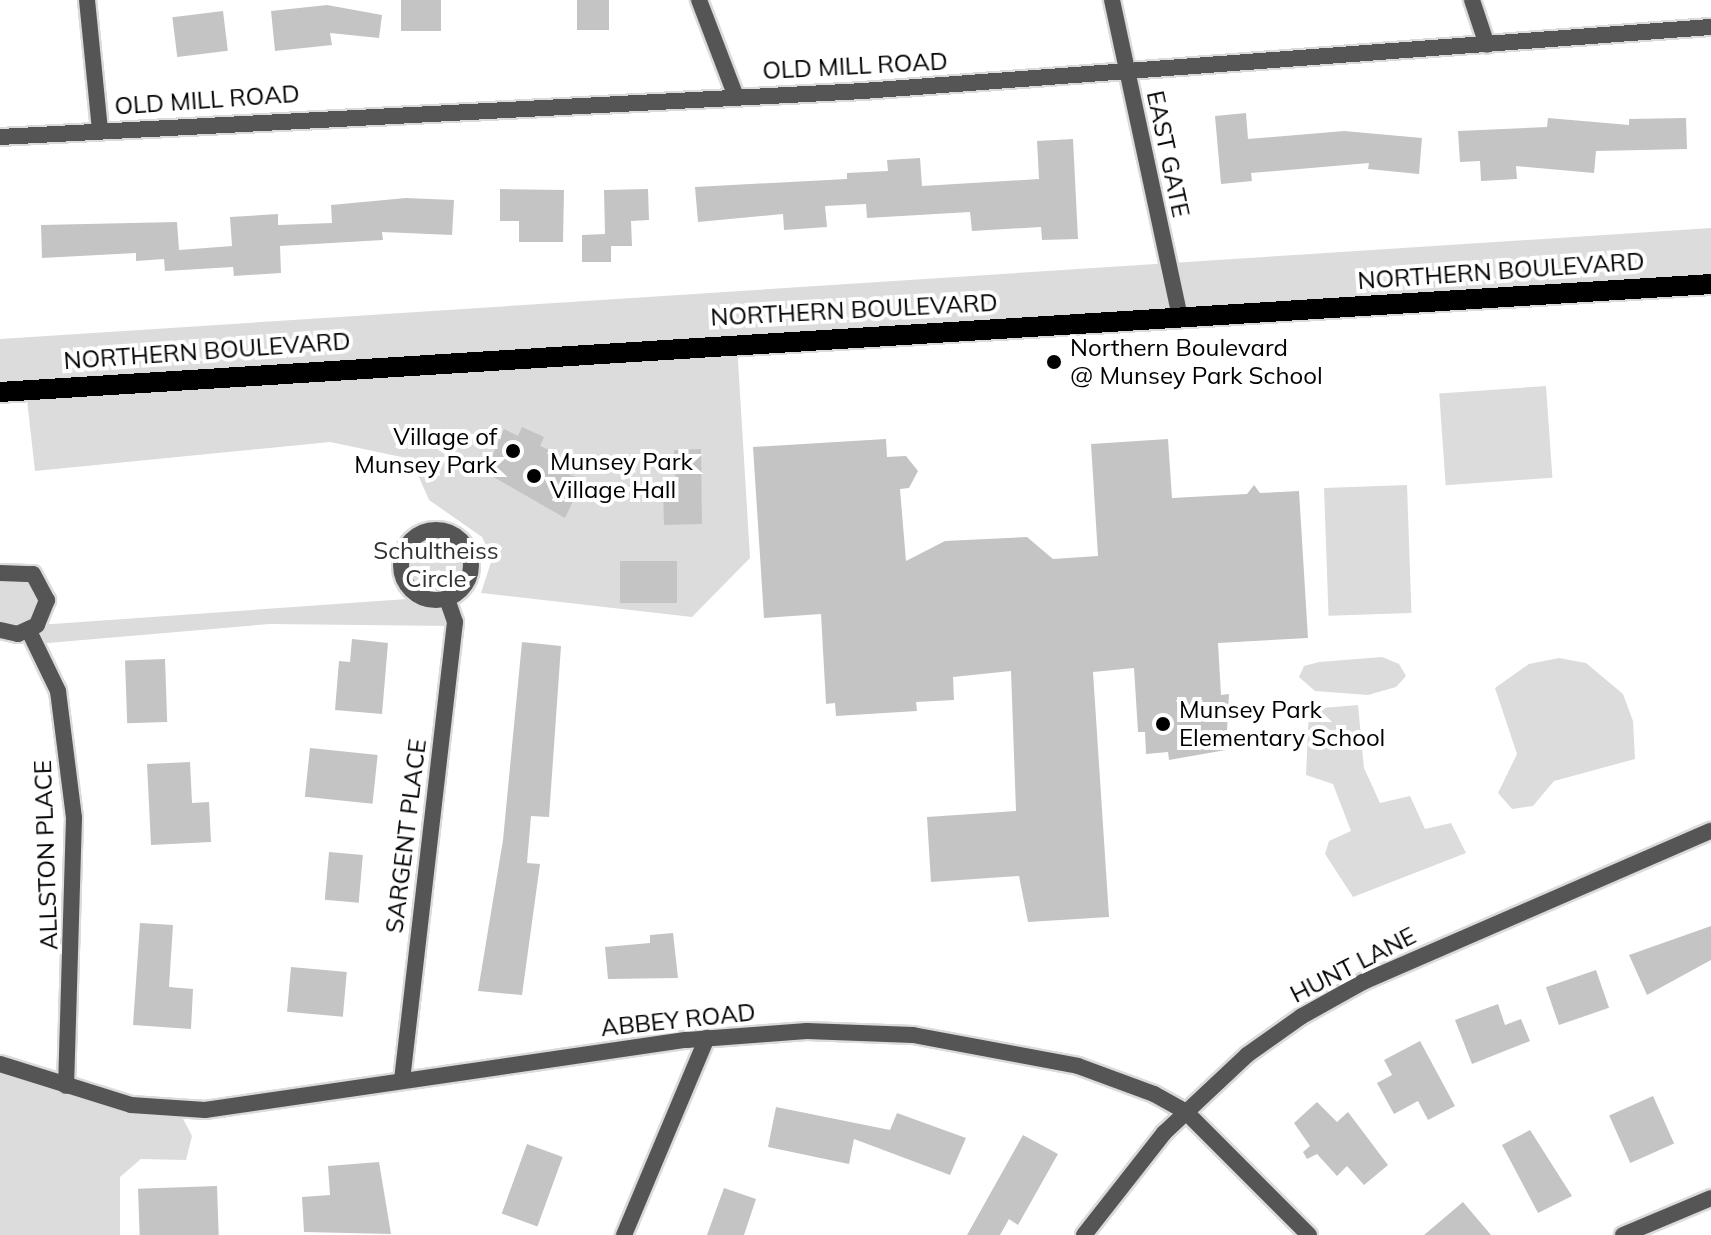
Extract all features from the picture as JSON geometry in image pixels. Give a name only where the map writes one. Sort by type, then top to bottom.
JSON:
[{"type":"main road","name":"NORTHERN BOULEVARD","points":[[0,392],[1711,284]]},
{"type":"street","points":[[87,0],[100,131]]},
{"type":"street","points":[[699,0],[736,97]]},
{"type":"street","name":"EAST GATE","points":[[1112,0],[1180,317]]},
{"type":"street","points":[[1472,0],[1487,45]]},
{"type":"street","name":"OLD MILL ROAD","points":[[0,137],[736,97],[1711,27]]},
{"type":"street","points":[[429,530],[453,534],[468,551],[465,585],[447,599],[422,598],[401,571],[404,549],[429,530]]},
{"type":"street","points":[[0,573],[23,570],[45,590],[46,609],[29,631],[0,630]]},
{"type":"street","name":"SARGENT PLACE","points":[[402,1080],[455,622],[447,599]]},
{"type":"street","name":"ALLSTON PLACE","points":[[29,631],[58,691],[74,818],[66,1086]]},
{"type":"street","name":"HUNT LANE","points":[[1084,1235],[1135,1164],[1186,1112],[1247,1055],[1325,1002],[1711,831]]},
{"type":"street","name":"ABBEY ROAD","points":[[0,1064],[131,1105],[205,1110],[707,1038],[865,1032],[981,1044],[1098,1073],[1186,1112],[1309,1235]]},
{"type":"street","points":[[624,1235],[707,1038]]},
{"type":"street","points":[[1623,1235],[1711,1198]]},
{"type":"green space","points":[[1711,228],[1711,284],[737,344],[750,558],[692,617],[481,593],[492,559],[482,537],[429,500],[411,459],[330,442],[35,471],[26,391],[0,392],[0,339]]},
{"type":"green space","points":[[1546,386],[1552,478],[1446,485],[1439,393]]},
{"type":"green space","points":[[1407,485],[1411,613],[1329,616],[1324,488]]},
{"type":"green space","name":"Schultheiss Circle","points":[[429,530],[453,534],[468,551],[465,585],[447,599],[453,626],[270,624],[36,644],[0,630],[0,573],[40,581],[38,625],[421,598],[404,583],[401,559],[410,541]]},
{"type":"green space","points":[[1382,657],[1399,664],[1406,676],[1396,687],[1368,695],[1315,691],[1299,677],[1304,666],[1319,662]]},
{"type":"green space","points":[[1559,658],[1586,663],[1623,694],[1633,721],[1635,759],[1554,781],[1533,806],[1512,809],[1498,793],[1517,754],[1495,688],[1529,664]]},
{"type":"green space","points":[[1358,705],[1364,768],[1380,803],[1410,796],[1425,829],[1451,823],[1466,853],[1353,897],[1325,854],[1329,841],[1351,831],[1333,784],[1306,775],[1309,709]]},
{"type":"green space","points":[[0,1063],[180,1113],[192,1136],[186,1160],[141,1159],[120,1177],[120,1235],[0,1235]]},
{"type":"building","points":[[401,0],[441,0],[441,31],[401,31]]},
{"type":"building","points":[[577,0],[609,0],[609,30],[577,30]]},
{"type":"building","points":[[327,5],[382,15],[379,38],[330,33],[332,45],[275,51],[271,11]]},
{"type":"building","points":[[223,11],[228,51],[177,57],[172,17]]},
{"type":"building","points":[[1246,113],[1248,139],[1344,131],[1422,138],[1419,174],[1368,169],[1369,163],[1251,173],[1252,181],[1221,184],[1215,116]]},
{"type":"building","points":[[1548,118],[1629,125],[1629,119],[1686,118],[1687,149],[1596,151],[1594,173],[1516,166],[1517,179],[1481,181],[1480,161],[1460,162],[1458,131],[1547,127]]},
{"type":"building","points":[[1073,139],[1078,239],[1042,240],[1041,227],[972,231],[970,212],[867,218],[866,204],[825,206],[827,227],[784,230],[783,214],[698,222],[695,187],[847,179],[847,173],[888,171],[887,160],[920,158],[922,186],[1039,179],[1037,141]]},
{"type":"building","points":[[500,189],[564,190],[563,242],[519,242],[519,221],[500,221]]},
{"type":"building","points":[[648,189],[649,220],[631,221],[632,246],[611,246],[611,262],[582,262],[582,235],[605,234],[604,190]]},
{"type":"building","points":[[406,198],[454,200],[452,235],[382,232],[383,240],[280,246],[281,273],[234,276],[233,267],[165,271],[164,259],[136,261],[136,253],[42,258],[41,225],[177,222],[179,250],[232,246],[230,217],[278,214],[278,225],[332,223],[331,205]]},
{"type":"building","name":"Munsey Park Village Hall","points":[[522,427],[544,437],[540,446],[554,452],[549,465],[583,480],[565,518],[485,472],[504,429],[518,436]]},
{"type":"building","points":[[886,439],[887,457],[906,456],[918,471],[909,488],[900,489],[906,561],[945,541],[1027,537],[1053,559],[1098,556],[1091,444],[1168,439],[1172,498],[1247,494],[1254,485],[1260,493],[1299,491],[1308,638],[1218,643],[1221,695],[1229,694],[1226,750],[1169,760],[1168,752],[1146,754],[1145,732],[1138,732],[1134,668],[1093,672],[1109,917],[1028,922],[1019,876],[931,882],[927,817],[1016,811],[1011,671],[953,677],[954,700],[916,702],[917,711],[836,716],[835,703],[826,704],[821,614],[764,618],[753,447]]},
{"type":"building","points":[[701,449],[702,524],[664,525],[663,488],[676,488],[674,450]]},
{"type":"building","points":[[620,561],[677,561],[677,603],[620,603]]},
{"type":"building","points":[[352,639],[388,643],[382,714],[335,710],[339,661],[350,662]]},
{"type":"building","points":[[522,642],[561,646],[549,817],[531,816],[527,863],[540,864],[522,995],[478,991],[503,840]]},
{"type":"building","points":[[165,659],[167,722],[127,723],[125,660]]},
{"type":"building","points":[[310,748],[378,755],[373,804],[305,797]]},
{"type":"building","points":[[190,762],[192,803],[209,802],[211,842],[151,845],[147,764]]},
{"type":"building","points":[[329,852],[363,855],[359,903],[325,900]]},
{"type":"building","points":[[140,923],[173,925],[169,987],[193,989],[191,1029],[133,1025]]},
{"type":"building","points":[[1711,926],[1711,960],[1647,995],[1629,955]]},
{"type":"building","points":[[673,933],[678,978],[608,979],[605,947],[650,943],[650,935]]},
{"type":"building","points":[[291,967],[347,972],[343,1017],[287,1012]]},
{"type":"building","points":[[1596,970],[1609,1008],[1559,1025],[1546,987]]},
{"type":"building","points":[[1498,1004],[1505,1025],[1521,1019],[1530,1041],[1472,1064],[1455,1020]]},
{"type":"building","points":[[1420,1041],[1455,1106],[1428,1120],[1418,1101],[1394,1114],[1377,1083],[1392,1075],[1384,1060]]},
{"type":"building","points":[[1653,1096],[1674,1144],[1630,1163],[1609,1116]]},
{"type":"building","points":[[1317,1102],[1337,1122],[1348,1112],[1388,1165],[1364,1185],[1347,1166],[1337,1176],[1317,1154],[1307,1159],[1303,1152],[1310,1146],[1294,1123]]},
{"type":"building","points":[[776,1107],[890,1130],[897,1113],[966,1138],[950,1175],[854,1139],[849,1164],[768,1147]]},
{"type":"building","points":[[1530,1130],[1572,1196],[1538,1213],[1502,1145]]},
{"type":"building","points":[[1023,1135],[1058,1154],[1018,1225],[1009,1219],[1000,1235],[967,1235]]},
{"type":"building","points":[[527,1144],[563,1157],[537,1227],[502,1214]]},
{"type":"building","points":[[379,1162],[391,1234],[304,1232],[302,1197],[330,1195],[328,1166]]},
{"type":"building","points":[[217,1186],[219,1235],[140,1235],[138,1189]]},
{"type":"building","points":[[724,1188],[756,1199],[744,1235],[707,1235]]},
{"type":"building","points":[[1463,1202],[1491,1235],[1424,1235]]},
{"type":"place","name":"Northern Boulevard @ Munsey Park School","points":[[1054,362]]},
{"type":"place","name":"Village of Munsey Park","points":[[513,451]]},
{"type":"place","name":"Munsey Park Village Hall","points":[[534,476]]},
{"type":"place","name":"Munsey Park Elementary School","points":[[1163,724]]}]
